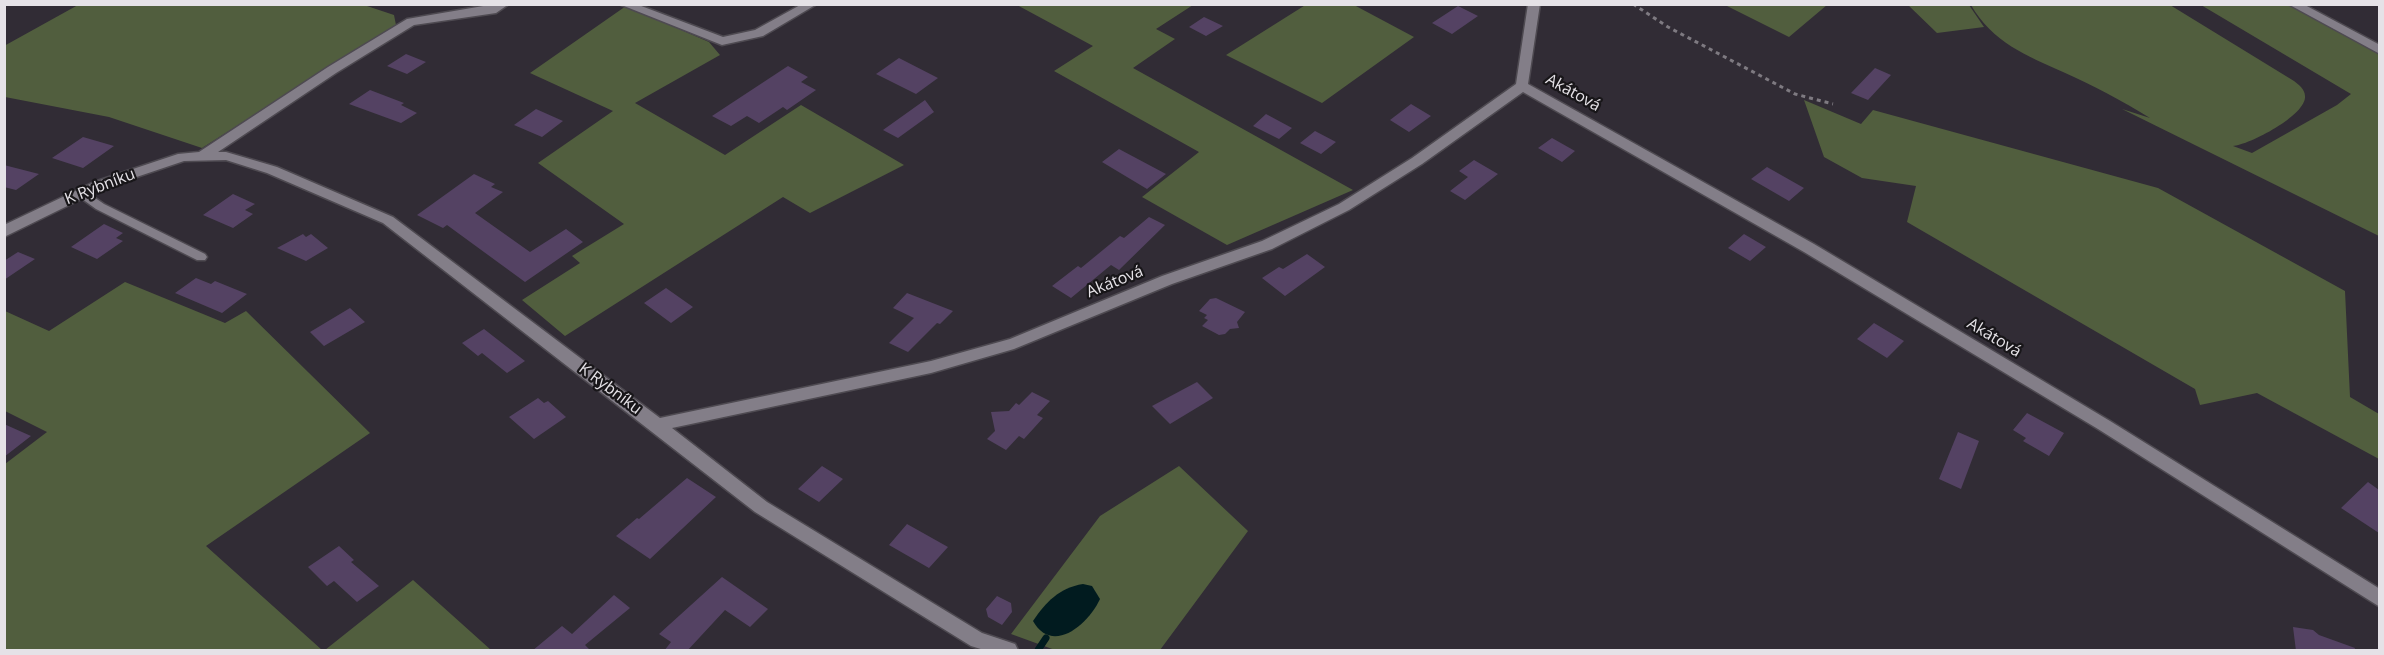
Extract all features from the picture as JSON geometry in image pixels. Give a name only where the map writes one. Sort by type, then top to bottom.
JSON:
[{"type":"street","name":"K Rybníku","points":[[201,157],[333,70],[411,22],[496,9],[504,4]]},
{"type":"street","points":[[624,4],[722,41],[759,33],[812,4]]},
{"type":"street","points":[[1522,86],[1533,4]]},
{"type":"street","points":[[2293,4],[2379,50]]},
{"type":"street","name":"Akátová","points":[[657,425],[931,367],[1004,346],[1167,280],[1267,245],[1344,207],[1417,161],[1522,86],[1829,260],[2121,436],[2379,599]]},
{"type":"street","name":"K Rybníku","points":[[4,232],[26,219],[99,185],[183,158],[226,156],[272,170],[388,220],[761,507],[977,640],[1009,651]]},
{"type":"lane","points":[[82,193],[88,200],[135,223],[147,233],[201,257]]},
{"type":"path","points":[[1633,4],[1668,27],[1795,94],[1833,104]]},
{"type":"green space","points":[[1307,4],[1354,5],[1414,37],[1322,103],[1226,55]]},
{"type":"green space","points":[[1827,4],[1789,37],[1725,5]]},
{"type":"green space","points":[[78,5],[364,5],[394,15],[396,25],[202,148],[109,117],[5,97],[4,46]]},
{"type":"green space","points":[[1017,5],[1193,5],[1156,29],[1175,39],[1133,68],[1353,190],[1227,245],[1142,197],[1199,152],[1054,71],[1093,46]]},
{"type":"green space","points":[[1908,5],[1969,5],[1984,27],[1937,33]]},
{"type":"green space","points":[[1971,5],[2170,5],[2294,81],[2304,91],[2303,104],[2287,120],[2263,135],[2233,146],[2252,153],[2337,105],[2351,94],[2201,5],[2288,5],[2379,51],[2379,236],[2122,109],[2150,118],[2096,88],[2024,54],[1989,29]]},
{"type":"green space","points":[[626,6],[709,42],[720,55],[635,103],[725,155],[801,105],[904,165],[810,213],[783,197],[565,336],[522,300],[580,263],[572,256],[624,224],[538,163],[613,111],[530,73]]},
{"type":"green space","points":[[1804,100],[1861,124],[1873,110],[2158,188],[2345,291],[2350,397],[2379,414],[2379,459],[2257,393],[2200,405],[2195,389],[1907,222],[1916,186],[1862,178],[1824,157]]},
{"type":"green space","points":[[125,282],[225,323],[246,311],[370,433],[206,546],[322,650],[5,650],[5,464],[47,432],[5,411],[5,311],[49,331]]},
{"type":"green space","points":[[1179,466],[1248,531],[1160,650],[1055,650],[1011,634],[1100,516]]},
{"type":"green space","points":[[413,580],[491,650],[325,650]]},
{"type":"shaded area","points":[[1083,584],[1092,586],[1100,599],[1087,618],[1079,626],[1059,636],[1050,636],[1041,631],[1033,621],[1043,608],[1060,592]]},
{"type":"building","points":[[1458,6],[1478,16],[1452,34],[1432,23]]},
{"type":"building","points":[[1204,17],[1223,26],[1206,36],[1189,27]]},
{"type":"building","points":[[406,54],[426,62],[407,74],[387,66]]},
{"type":"building","points":[[899,58],[938,78],[916,94],[876,74]]},
{"type":"building","points":[[788,66],[808,77],[801,82],[816,90],[787,110],[783,107],[759,123],[747,116],[731,126],[712,116]]},
{"type":"building","points":[[1875,68],[1891,75],[1868,100],[1851,93]]},
{"type":"building","points":[[370,90],[404,103],[401,105],[417,113],[401,123],[349,104]]},
{"type":"building","points":[[925,100],[934,112],[898,138],[883,130]]},
{"type":"building","points":[[1411,104],[1431,116],[1409,132],[1390,120]]},
{"type":"building","points":[[536,109],[563,121],[542,137],[514,125]]},
{"type":"building","points":[[1266,114],[1292,128],[1279,139],[1253,126]]},
{"type":"building","points":[[1315,131],[1336,142],[1321,154],[1300,143]]},
{"type":"building","points":[[83,137],[114,146],[83,168],[52,158]]},
{"type":"building","points":[[1552,138],[1575,151],[1562,162],[1538,148]]},
{"type":"building","points":[[1119,149],[1166,174],[1147,189],[1102,162]]},
{"type":"building","points":[[1474,160],[1498,174],[1465,200],[1450,191],[1468,177],[1459,171]]},
{"type":"building","points":[[4,165],[39,174],[16,190],[4,187]]},
{"type":"building","points":[[1767,167],[1804,188],[1789,201],[1751,179]]},
{"type":"building","points":[[474,174],[495,184],[491,187],[503,192],[475,213],[530,252],[566,229],[583,242],[525,282],[447,225],[443,228],[417,215]]},
{"type":"building","points":[[233,194],[255,204],[245,210],[253,214],[233,228],[203,215]]},
{"type":"building","points":[[1149,217],[1165,225],[1119,270],[1111,265],[1071,298],[1052,286],[1078,266],[1081,268],[1120,236],[1124,238]]},
{"type":"building","points":[[104,224],[123,233],[116,238],[123,241],[97,259],[71,247]]},
{"type":"building","points":[[303,234],[306,237],[311,234],[328,248],[306,261],[277,248]]},
{"type":"building","points":[[1744,234],[1766,247],[1750,261],[1728,248]]},
{"type":"building","points":[[18,252],[35,259],[4,280],[4,261]]},
{"type":"building","points":[[1307,254],[1325,267],[1285,296],[1262,278],[1279,267],[1283,269]]},
{"type":"building","points":[[196,278],[211,284],[215,281],[247,294],[222,313],[175,293]]},
{"type":"building","points":[[666,288],[693,307],[671,323],[644,303]]},
{"type":"building","points":[[907,293],[953,311],[940,324],[937,323],[908,352],[889,343],[914,318],[893,308]]},
{"type":"building","points":[[1216,298],[1245,312],[1237,322],[1239,328],[1230,329],[1225,334],[1219,335],[1202,326],[1208,320],[1204,318],[1207,315],[1199,311],[1210,299]]},
{"type":"building","points":[[350,308],[365,322],[324,346],[310,332]]},
{"type":"building","points":[[1874,323],[1904,341],[1887,358],[1857,339]]},
{"type":"building","points":[[484,329],[525,361],[507,373],[482,353],[478,356],[462,343]]},
{"type":"building","points":[[1197,382],[1213,398],[1170,424],[1152,406]]},
{"type":"building","points":[[1032,392],[1050,401],[1037,415],[1043,418],[1024,439],[1019,436],[1006,450],[987,439],[995,431],[991,412],[1009,411]]},
{"type":"building","points":[[538,398],[544,403],[548,401],[566,417],[534,439],[509,417]]},
{"type":"building","points":[[2027,413],[2064,433],[2049,456],[2023,441],[2026,438],[2013,430]]},
{"type":"building","points":[[4,424],[31,436],[4,457]]},
{"type":"building","points":[[1958,432],[1979,441],[1961,489],[1939,479]]},
{"type":"building","points":[[822,466],[843,479],[819,502],[798,489]]},
{"type":"building","points":[[687,478],[716,497],[650,559],[616,536],[637,518],[639,519]]},
{"type":"building","points":[[2368,482],[2379,490],[2379,533],[2341,508]]},
{"type":"building","points":[[907,524],[948,547],[929,568],[889,545]]},
{"type":"building","points":[[339,546],[354,560],[351,562],[379,586],[357,602],[334,581],[327,586],[308,567]]},
{"type":"building","points":[[722,577],[768,609],[750,627],[725,610],[687,651],[664,651],[671,642],[659,634]]},
{"type":"building","points":[[614,595],[630,608],[585,645],[591,651],[532,651],[562,626],[572,634]]},
{"type":"building","points":[[997,596],[1011,603],[1012,612],[1002,625],[988,617],[986,609]]},
{"type":"building","points":[[2293,627],[2313,630],[2319,635],[2355,648],[2354,651],[2296,651]]},
{"type":"waterway","points":[[1038,650],[1046,638]]}]
